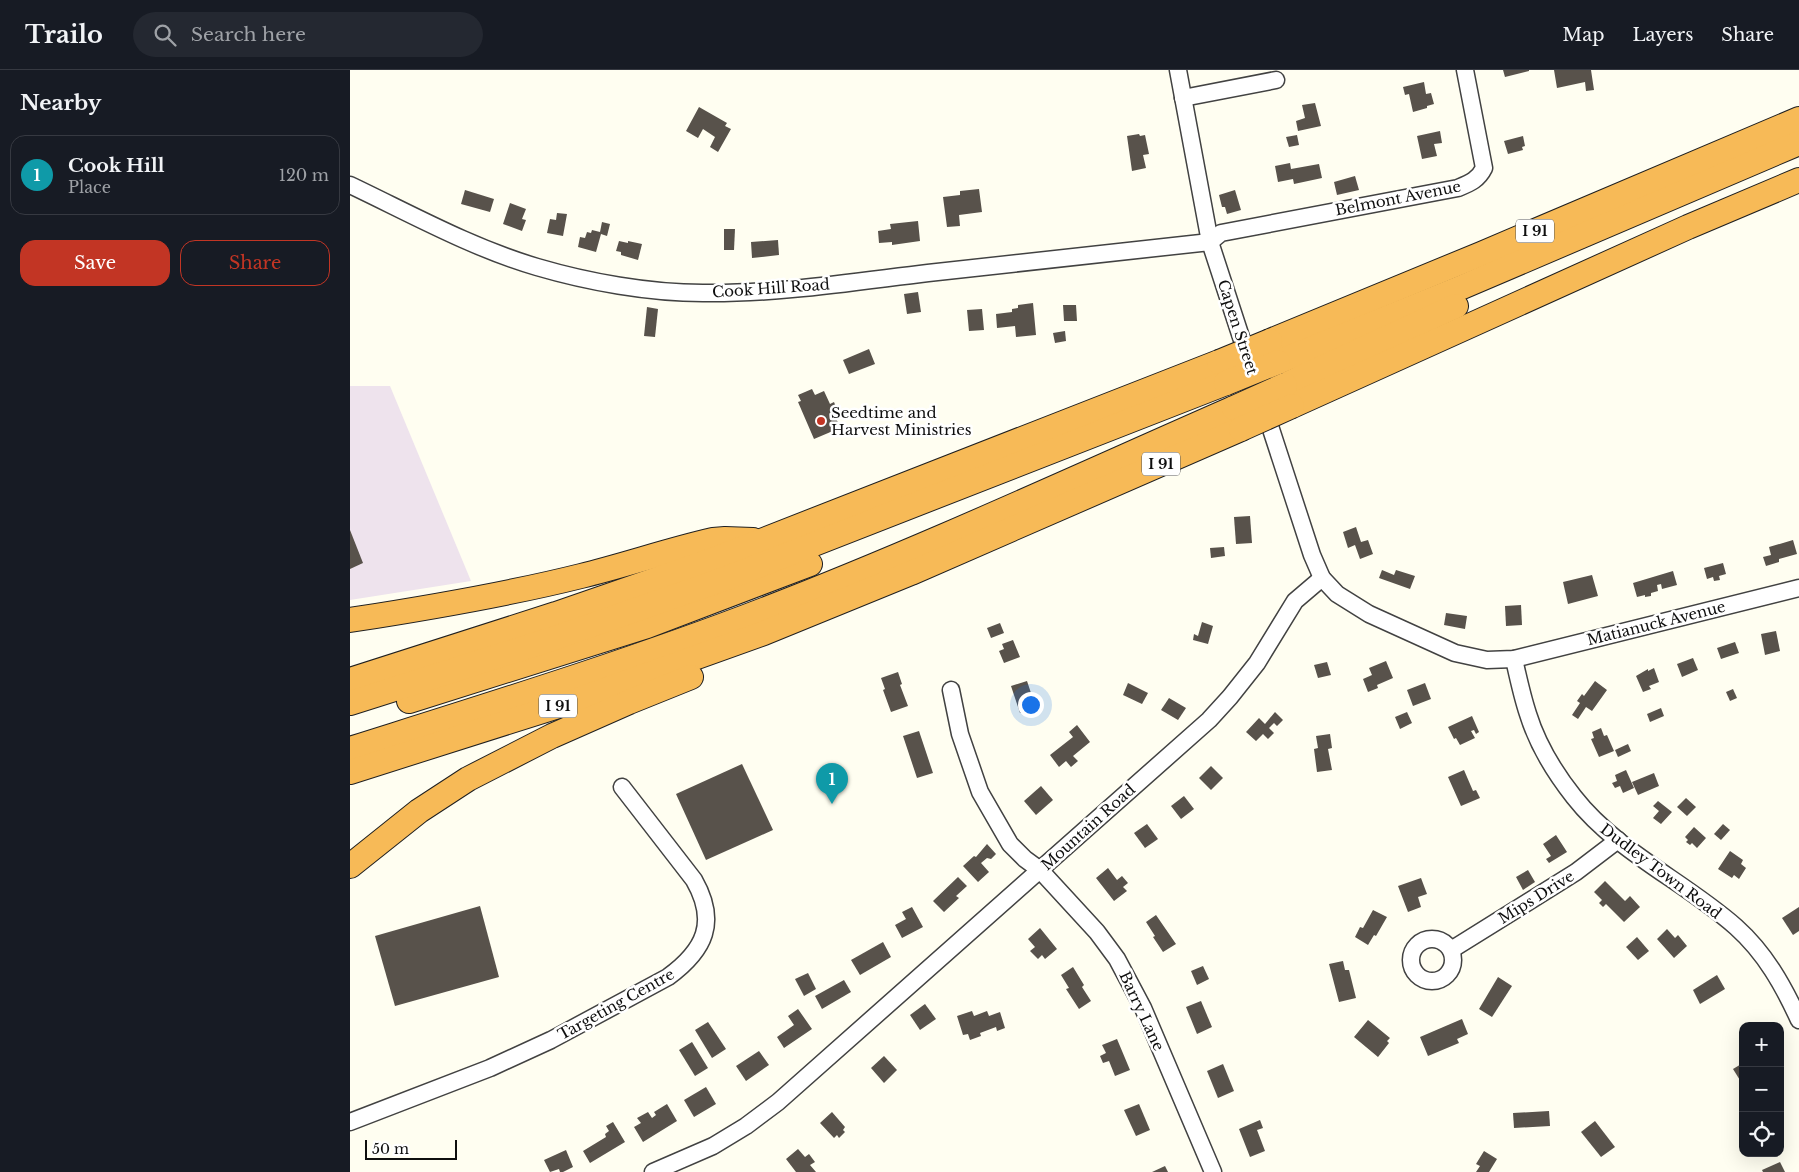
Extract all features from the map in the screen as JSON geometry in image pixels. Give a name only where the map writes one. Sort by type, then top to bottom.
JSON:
[{"type":"highway","name":"I 91","points":[[350,680],[681,572],[1222,372],[1274,351],[1481,254],[1799,119]]},
{"type":"highway","points":[[1274,351],[1460,288],[1799,143]]},
{"type":"highway","points":[[1289,395],[1549,265],[1799,156]]},
{"type":"highway","name":"I 91","points":[[350,772],[574,701],[764,633],[911,573],[1289,395],[1799,180]]},
{"type":"highway","points":[[350,719],[579,649],[730,596],[870,538],[1048,452],[1222,372]]},
{"type":"highway","points":[[350,735],[739,609],[966,520],[1238,418]]},
{"type":"highway","points":[[350,703],[549,640],[728,578],[1048,452]]},
{"type":"highway","points":[[350,749],[590,673],[701,633],[832,583],[1027,498]]},
{"type":"highway","points":[[350,620],[501,595],[713,540],[739,539],[762,542]]},
{"type":"highway","points":[[350,866],[403,823],[468,779],[519,752],[585,721],[728,662],[749,648],[764,633]]},
{"type":"street","name":"Capen Street","points":[[1178,70],[1210,242],[1312,555],[1322,578]]},
{"type":"street","name":"Belmont Avenue","points":[[1210,242],[1220,233],[1458,188],[1472,183],[1481,175],[1484,168],[1466,70]]},
{"type":"street","points":[[1183,98],[1276,80]]},
{"type":"street","name":"Cook Hill Road","points":[[350,185],[459,237],[505,257],[537,267],[616,285],[701,294],[780,290],[1210,242]]},
{"type":"street","points":[[1322,578],[1338,594],[1368,614],[1455,653],[1487,660],[1514,659]]},
{"type":"street","name":"Mountain Road","points":[[653,1172],[713,1146],[746,1126],[778,1102],[1209,720],[1257,663],[1295,601],[1322,578]]},
{"type":"street","name":"Matianuck Avenue","points":[[1514,659],[1799,588]]},
{"type":"street","name":"Dudley Town Road","points":[[1514,659],[1528,715],[1556,772],[1585,810],[1618,840],[1736,927],[1754,945],[1786,991],[1799,1020]]},
{"type":"street","name":"Barry Lane","points":[[951,690],[960,734],[980,792],[1010,844],[1040,870],[1097,932],[1117,959],[1142,1008],[1213,1172]]},
{"type":"street","name":"Targeting Centre","points":[[350,1122],[490,1068],[551,1040],[668,977],[683,966],[696,952],[704,935],[707,920],[702,894],[694,880],[622,787]]},
{"type":"street","name":"Mips Drive","points":[[1451,950],[1576,872],[1618,840]]},
{"type":"shaded area","points":[[350,386],[390,386],[471,581],[350,600]]},
{"type":"building","points":[[1503,70],[1529,70],[1529,71],[1505,77]]},
{"type":"building","points":[[1554,70],[1591,70],[1594,90],[1586,91],[1585,82],[1557,88]]},
{"type":"building","points":[[1424,82],[1426,94],[1431,93],[1434,104],[1413,112],[1409,94],[1405,95],[1403,87]]},
{"type":"building","points":[[1315,103],[1321,126],[1298,131],[1296,121],[1305,118],[1302,105]]},
{"type":"building","points":[[699,107],[727,123],[725,126],[731,129],[718,152],[710,147],[715,137],[703,129],[698,138],[686,131]]},
{"type":"building","points":[[1440,131],[1442,143],[1434,144],[1437,156],[1422,159],[1417,136]]},
{"type":"building","points":[[1139,134],[1140,136],[1145,135],[1149,154],[1143,155],[1146,168],[1132,171],[1127,136]]},
{"type":"building","points":[[1297,135],[1299,145],[1289,147],[1286,137]]},
{"type":"building","points":[[1523,136],[1525,146],[1522,147],[1523,150],[1508,154],[1504,141]]},
{"type":"building","points":[[1290,163],[1291,169],[1319,164],[1322,178],[1294,184],[1293,179],[1278,182],[1275,166]]},
{"type":"building","points":[[1355,176],[1359,190],[1337,195],[1334,182]]},
{"type":"building","points":[[979,189],[982,212],[959,215],[960,226],[947,227],[943,197],[960,195],[960,191]]},
{"type":"building","points":[[465,190],[494,199],[490,212],[461,204]]},
{"type":"building","points":[[1235,190],[1241,210],[1227,214],[1225,207],[1222,207],[1219,195]]},
{"type":"building","points":[[510,203],[526,209],[522,219],[526,220],[522,231],[503,224]]},
{"type":"building","points":[[557,213],[567,214],[563,236],[547,233],[550,219],[556,220]]},
{"type":"building","points":[[918,221],[920,241],[892,245],[892,242],[879,243],[878,231],[891,229],[890,224]]},
{"type":"building","points":[[602,222],[610,224],[607,236],[601,234],[596,252],[578,247],[580,237],[585,238],[587,232],[591,233],[592,230],[600,232]]},
{"type":"building","points":[[724,229],[735,229],[734,250],[724,250]]},
{"type":"building","points":[[778,240],[779,255],[752,258],[751,242]]},
{"type":"building","points":[[619,241],[642,244],[638,260],[621,255],[621,252],[616,251]]},
{"type":"building","points":[[918,292],[921,312],[907,314],[904,294]]},
{"type":"building","points":[[1033,303],[1036,335],[1016,337],[1015,326],[997,328],[996,314],[1012,312],[1012,309],[1018,308],[1018,305]]},
{"type":"building","points":[[1063,305],[1076,305],[1077,321],[1064,321]]},
{"type":"building","points":[[647,307],[658,309],[655,337],[644,336]]},
{"type":"building","points":[[982,309],[984,330],[969,331],[967,310]]},
{"type":"building","points":[[1065,331],[1066,341],[1055,343],[1053,333]]},
{"type":"building","points":[[869,349],[875,364],[849,374],[843,360]]},
{"type":"building","name":"Seedtime and Harvest Ministries","points":[[812,389],[815,395],[824,391],[830,404],[834,402],[838,412],[834,413],[840,428],[814,439],[798,402],[801,401],[798,395]]},
{"type":"building","points":[[1250,516],[1252,543],[1236,544],[1234,517]]},
{"type":"building","points":[[1356,527],[1361,542],[1368,540],[1373,554],[1360,559],[1355,545],[1348,548],[1343,532]]},
{"type":"building","points":[[350,530],[363,563],[350,569]]},
{"type":"building","points":[[1793,540],[1797,554],[1779,559],[1779,562],[1766,566],[1763,557],[1771,555],[1769,547]]},
{"type":"building","points":[[1224,547],[1225,556],[1211,558],[1210,548]]},
{"type":"building","points":[[1723,563],[1726,574],[1719,576],[1720,580],[1714,581],[1713,577],[1707,579],[1704,568]]},
{"type":"building","points":[[1382,570],[1394,575],[1396,570],[1415,576],[1410,589],[1379,578]]},
{"type":"building","points":[[1673,571],[1677,585],[1662,589],[1661,584],[1657,585],[1658,591],[1651,593],[1651,596],[1637,597],[1633,583]]},
{"type":"building","points":[[1592,575],[1598,596],[1568,604],[1563,582]]},
{"type":"building","points":[[1521,605],[1522,625],[1506,626],[1505,606]]},
{"type":"building","points":[[1446,613],[1467,616],[1465,629],[1444,625]]},
{"type":"building","points":[[1202,622],[1213,626],[1208,644],[1193,640],[1194,634],[1198,636]]},
{"type":"building","points":[[1000,623],[1004,633],[991,638],[987,628]]},
{"type":"building","points":[[1776,631],[1780,651],[1765,655],[1761,634]]},
{"type":"building","points":[[1013,640],[1020,657],[1004,663],[999,651],[1004,649],[1002,644]]},
{"type":"building","points":[[1735,642],[1739,653],[1721,659],[1717,648]]},
{"type":"building","points":[[1693,658],[1698,670],[1682,677],[1677,664]]},
{"type":"building","points":[[1386,661],[1393,678],[1377,685],[1378,688],[1368,692],[1363,679],[1372,675],[1369,668]]},
{"type":"building","points":[[1327,662],[1331,675],[1318,678],[1314,665]]},
{"type":"building","points":[[1654,668],[1659,682],[1649,686],[1651,689],[1643,692],[1636,676],[1648,669],[1648,671]]},
{"type":"building","points":[[898,672],[902,684],[900,685],[908,706],[891,712],[881,678]]},
{"type":"building","points":[[1027,681],[1036,708],[1020,713],[1011,686]]},
{"type":"building","points":[[1595,681],[1607,690],[1592,711],[1586,707],[1578,719],[1572,715],[1580,703],[1577,701],[1582,694],[1584,696]]},
{"type":"building","points":[[1128,683],[1148,693],[1142,704],[1123,695]]},
{"type":"building","points":[[1425,683],[1431,699],[1413,706],[1407,690]]},
{"type":"building","points":[[1733,689],[1737,698],[1730,701],[1726,692]]},
{"type":"building","points":[[1169,698],[1186,708],[1178,720],[1161,710]]},
{"type":"building","points":[[1661,708],[1664,716],[1650,722],[1647,714]]},
{"type":"building","points":[[1275,712],[1283,720],[1277,726],[1274,723],[1269,728],[1274,733],[1268,739],[1263,734],[1256,741],[1246,732],[1259,718],[1265,724]]},
{"type":"building","points":[[1407,712],[1412,723],[1400,729],[1395,717]]},
{"type":"building","points":[[1472,716],[1479,732],[1476,734],[1474,730],[1471,731],[1475,738],[1460,745],[1456,738],[1454,739],[1448,727]]},
{"type":"building","points":[[1077,725],[1090,742],[1073,756],[1078,761],[1071,767],[1066,761],[1059,767],[1050,755],[1073,737],[1069,732]]},
{"type":"building","points":[[1601,728],[1604,736],[1607,735],[1614,751],[1599,757],[1591,739],[1594,738],[1592,732]]},
{"type":"building","points":[[919,731],[933,773],[917,778],[903,736]]},
{"type":"building","points":[[1330,734],[1332,748],[1328,749],[1332,770],[1317,772],[1314,749],[1318,748],[1316,736]]},
{"type":"building","points":[[1628,744],[1631,751],[1618,757],[1615,750]]},
{"type":"building","points":[[742,764],[773,830],[706,860],[676,794]]},
{"type":"building","points":[[1211,766],[1223,778],[1211,790],[1199,778]]},
{"type":"building","points":[[1464,770],[1473,791],[1476,790],[1480,798],[1461,806],[1448,777]]},
{"type":"building","points":[[1626,770],[1634,788],[1623,793],[1620,786],[1615,788],[1612,783],[1617,781],[1615,775]]},
{"type":"building","points":[[1654,773],[1659,786],[1638,795],[1632,782]]},
{"type":"building","points":[[1041,786],[1053,800],[1036,815],[1024,801]]},
{"type":"building","points":[[1184,796],[1194,809],[1181,819],[1171,806]]},
{"type":"building","points":[[1686,798],[1696,807],[1687,816],[1677,807]]},
{"type":"building","points":[[1658,801],[1672,812],[1661,824],[1653,818],[1659,811],[1653,806]]},
{"type":"building","points":[[1147,824],[1158,839],[1145,848],[1134,833]]},
{"type":"building","points":[[1723,824],[1730,830],[1721,840],[1714,834]]},
{"type":"building","points":[[1694,827],[1706,838],[1697,848],[1692,843],[1690,845],[1686,842],[1688,840],[1685,837]]},
{"type":"building","points":[[1556,835],[1567,852],[1549,863],[1546,859],[1551,856],[1543,844]]},
{"type":"building","points":[[987,844],[996,854],[991,859],[987,858],[981,863],[989,872],[978,882],[963,866],[974,856],[976,857]]},
{"type":"building","points":[[1730,851],[1743,860],[1741,864],[1746,868],[1739,879],[1734,875],[1732,878],[1718,869]]},
{"type":"building","points":[[1108,868],[1117,880],[1122,876],[1128,883],[1123,887],[1127,891],[1114,901],[1096,878]]},
{"type":"building","points":[[1528,870],[1535,882],[1523,890],[1516,877]]},
{"type":"building","points":[[958,877],[967,886],[956,896],[959,898],[944,912],[933,901]]},
{"type":"building","points":[[1421,878],[1427,894],[1418,897],[1421,907],[1408,912],[1398,886]]},
{"type":"building","points":[[1605,881],[1625,901],[1630,896],[1640,907],[1624,922],[1606,904],[1603,907],[1599,903],[1602,900],[1594,892]]},
{"type":"building","points":[[480,906],[499,977],[395,1006],[375,936]]},
{"type":"building","points":[[912,907],[923,927],[902,938],[895,925],[906,919],[902,912]]},
{"type":"building","points":[[1799,907],[1799,931],[1793,935],[1782,918]]},
{"type":"building","points":[[1373,910],[1387,917],[1376,936],[1374,935],[1368,945],[1355,937],[1360,927],[1363,928]]},
{"type":"building","points":[[1156,915],[1176,944],[1163,952],[1146,922]]},
{"type":"building","points":[[1040,928],[1057,949],[1045,959],[1042,955],[1038,959],[1030,951],[1035,947],[1028,939]]},
{"type":"building","points":[[1667,929],[1675,938],[1678,935],[1687,946],[1674,958],[1657,939]]},
{"type":"building","points":[[1637,937],[1649,951],[1638,960],[1626,947]]},
{"type":"building","points":[[883,942],[891,957],[860,975],[851,960]]},
{"type":"building","points":[[1343,961],[1345,970],[1349,970],[1356,998],[1339,1002],[1329,964]]},
{"type":"building","points":[[1203,966],[1209,979],[1197,985],[1191,971]]},
{"type":"building","points":[[1073,967],[1091,1001],[1079,1009],[1066,989],[1069,988],[1061,975]]},
{"type":"building","points":[[808,973],[816,989],[804,996],[795,979]]},
{"type":"building","points":[[1717,975],[1725,989],[1700,1004],[1693,990]]},
{"type":"building","points":[[1498,977],[1512,986],[1492,1017],[1479,1009]]},
{"type":"building","points":[[844,980],[851,992],[822,1009],[815,996]]},
{"type":"building","points":[[1201,1001],[1212,1027],[1197,1034],[1186,1007]]},
{"type":"building","points":[[925,1004],[936,1019],[920,1030],[910,1015]]},
{"type":"building","points":[[798,1009],[812,1029],[784,1048],[777,1037],[794,1025],[788,1016]]},
{"type":"building","points":[[972,1011],[974,1016],[987,1011],[989,1016],[1000,1012],[1005,1028],[997,1031],[996,1027],[980,1033],[981,1036],[970,1040],[968,1034],[963,1035],[957,1016]]},
{"type":"building","points":[[1462,1019],[1468,1034],[1457,1039],[1459,1043],[1428,1056],[1420,1037]]},
{"type":"building","points":[[1368,1020],[1390,1038],[1387,1041],[1389,1043],[1378,1057],[1354,1037]]},
{"type":"building","points":[[708,1022],[726,1049],[712,1058],[695,1030]]},
{"type":"building","points":[[1117,1039],[1130,1070],[1115,1076],[1109,1061],[1103,1063],[1100,1056],[1106,1053],[1102,1045]]},
{"type":"building","points":[[692,1042],[708,1068],[695,1076],[679,1050]]},
{"type":"building","points":[[759,1051],[769,1065],[746,1081],[736,1066]]},
{"type":"building","points":[[884,1056],[897,1070],[884,1083],[871,1068]]},
{"type":"building","points":[[1223,1064],[1234,1091],[1218,1098],[1207,1071]]},
{"type":"building","points":[[1739,1065],[1739,1079],[1733,1069]]},
{"type":"building","points":[[706,1087],[716,1104],[694,1117],[684,1100]]},
{"type":"building","points":[[667,1104],[677,1121],[643,1142],[634,1127],[641,1123],[637,1118],[648,1112],[652,1118],[656,1115],[654,1112]]},
{"type":"building","points":[[1139,1104],[1150,1130],[1136,1136],[1124,1110]]},
{"type":"building","points":[[1549,1111],[1550,1126],[1514,1128],[1513,1113]]},
{"type":"building","points":[[832,1112],[845,1127],[843,1130],[845,1132],[839,1138],[837,1135],[834,1138],[820,1123]]},
{"type":"building","points":[[1260,1120],[1263,1128],[1257,1130],[1265,1151],[1250,1157],[1239,1129]]},
{"type":"building","points":[[1595,1121],[1615,1147],[1601,1157],[1581,1132]]},
{"type":"building","points":[[613,1122],[625,1142],[590,1163],[583,1151],[606,1137],[605,1134],[609,1131],[606,1126]]},
{"type":"building","points":[[798,1149],[805,1157],[809,1154],[815,1162],[810,1165],[816,1172],[796,1172],[786,1159]]},
{"type":"building","points":[[566,1150],[573,1167],[563,1172],[560,1172],[559,1169],[550,1172],[544,1160]]},
{"type":"building","points":[[1484,1151],[1497,1159],[1489,1172],[1476,1172],[1480,1166],[1476,1164]]},
{"type":"building","points":[[1780,1162],[1785,1172],[1763,1172],[1762,1170]]},
{"type":"building","points":[[1165,1166],[1168,1172],[1152,1172]]},
{"type":"place","name":"Seedtime and Harvest Ministries","points":[[821,421]]},
{"type":"place","name":"Cook Hill","points":[[832,804]]}]
